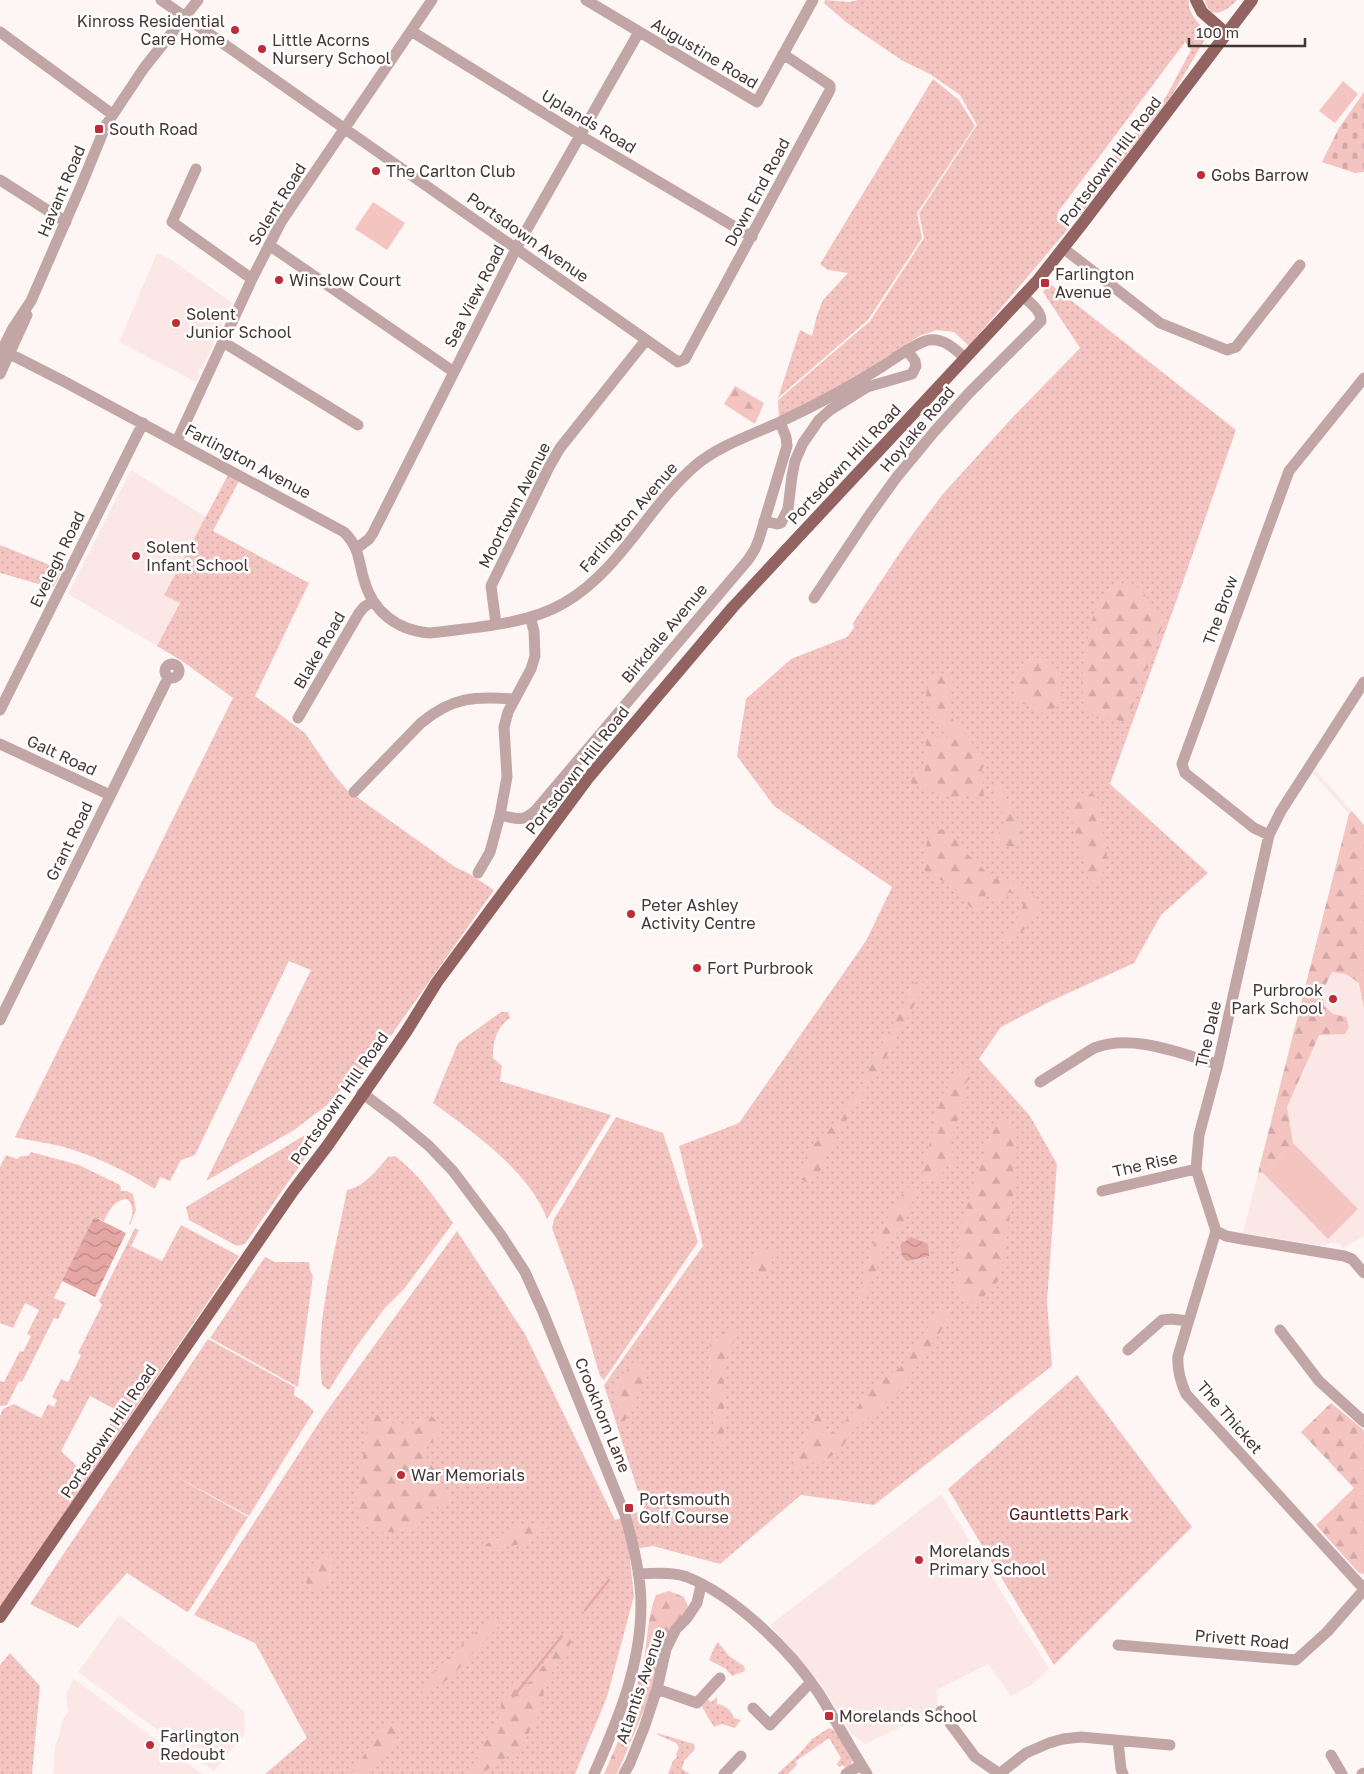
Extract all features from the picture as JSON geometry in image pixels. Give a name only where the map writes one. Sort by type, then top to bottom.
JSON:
[{"type":"main road","points":[[1196,0],[1202,12],[1226,34]]},
{"type":"main road","name":"Portsdown Hill Road","points":[[0,1617],[287,1199],[406,1032],[437,982],[589,777],[733,606],[1023,296],[1063,248],[1252,0]]},
{"type":"street","name":"Portsdown Avenue","points":[[161,0],[646,340],[675,360],[682,361]]},
{"type":"street","name":"Havant Road","points":[[0,374],[3,355],[26,320],[30,302],[112,114],[144,68],[198,0]]},
{"type":"street","name":"Solent Road","points":[[177,441],[252,279],[281,222],[432,0]]},
{"type":"street","name":"Augustine Road","points":[[586,0],[757,102],[784,54]]},
{"type":"street","points":[[784,54],[813,0]]},
{"type":"street","name":"Uplands Road","points":[[411,31],[581,136],[752,237]]},
{"type":"street","points":[[0,32],[112,114]]},
{"type":"street","name":"Sea View Road","points":[[357,548],[369,539],[373,533],[516,248],[639,32]]},
{"type":"street","name":"Down End Road","points":[[682,361],[752,237],[830,90],[828,84],[784,54]]},
{"type":"street","points":[[196,169],[172,222],[252,279]]},
{"type":"street","points":[[0,180],[66,222]]},
{"type":"street","points":[[269,245],[454,372]]},
{"type":"street","points":[[1063,248],[1160,323],[1227,350],[1236,347],[1300,264]]},
{"type":"street","name":"Hoylake Road","points":[[814,598],[868,517],[934,432],[969,393],[1041,321],[1041,315],[1023,296]]},
{"type":"street","name":"Moortown Avenue","points":[[496,624],[491,586],[549,467],[560,448],[646,340]]},
{"type":"street","name":"Farlington Avenue","points":[[3,355],[143,423],[344,532],[357,548],[364,580],[373,601],[380,611],[398,626],[428,633],[496,624],[530,617],[563,604],[599,577],[678,483],[698,463],[730,444],[819,403],[857,382],[907,350],[928,340],[938,340],[954,348],[965,358]]},
{"type":"street","points":[[223,342],[358,425]]},
{"type":"street","points":[[764,522],[782,523],[787,514],[795,461],[809,432],[830,410],[867,387],[912,374],[916,366],[915,361],[907,350]]},
{"type":"street","name":"The Brow","points":[[1269,835],[1254,828],[1185,773],[1182,764],[1289,471],[1364,378]]},
{"type":"street","name":"Birkdale Avenue","points":[[500,815],[518,819],[526,818],[536,810],[748,560],[755,549],[787,446],[786,437],[780,422]]},
{"type":"street","name":"Evelegh Road","points":[[0,710],[143,423]]},
{"type":"street","name":"Blake Road","points":[[298,718],[359,613],[373,601]]},
{"type":"street","points":[[478,873],[490,852],[500,815],[507,777],[504,726],[508,712],[531,669],[535,656],[534,631],[530,617]]},
{"type":"street","name":"Grant Road","points":[[0,1020],[168,678]]},
{"type":"street","name":"The Dale","points":[[1216,1231],[1196,1169],[1199,1135],[1218,1064],[1269,835],[1281,811],[1364,682]]},
{"type":"street","points":[[361,790],[421,724],[432,714],[447,705],[468,700],[514,699]]},
{"type":"street","name":"Galt Road","points":[[0,744],[110,795]]},
{"type":"street","points":[[1040,1082],[1094,1048],[1104,1044],[1119,1042],[1140,1043],[1218,1064]]},
{"type":"street","name":"Crookhorn Lane","points":[[362,1093],[429,1146],[454,1171],[492,1221],[525,1272],[618,1494],[632,1540],[641,1604],[636,1657],[629,1684],[617,1721],[594,1774]]},
{"type":"street","name":"The Rise","points":[[1102,1191],[1196,1169]]},
{"type":"street","points":[[1216,1231],[1226,1236],[1344,1256],[1358,1264],[1364,1273]]},
{"type":"street","name":"The Thicket","points":[[1216,1231],[1177,1362],[1180,1380],[1186,1394],[1364,1589]]},
{"type":"street","points":[[1128,1350],[1162,1320],[1188,1321]]},
{"type":"street","points":[[1280,1330],[1319,1381],[1364,1422]]},
{"type":"street","points":[[638,1574],[657,1573],[686,1577],[718,1594],[753,1621],[796,1663],[810,1682],[864,1769],[846,1774]]},
{"type":"street","name":"Atlantis Avenue","points":[[624,1774],[644,1728],[657,1689],[666,1649],[676,1629],[697,1603],[701,1585]]},
{"type":"street","name":"Privett Road","points":[[1118,1645],[1296,1660],[1328,1632],[1364,1589]]},
{"type":"street","points":[[657,1689],[697,1702],[720,1678]]},
{"type":"street","points":[[753,1708],[770,1725],[810,1682]]},
{"type":"street","points":[[941,1710],[975,1757],[999,1774],[1026,1753],[1049,1743],[1081,1737],[1170,1745]]},
{"type":"street","points":[[1118,1741],[1123,1774]]},
{"type":"street","points":[[1331,1755],[1342,1774]]},
{"type":"street","points":[[724,1774],[741,1756]]},
{"type":"shaded area","name":"Solent Junior School","points":[[157,253],[173,261],[232,303],[202,369],[198,371],[200,375],[196,382],[119,342]]},
{"type":"shaded area","name":"Solent Infant School","points":[[131,470],[206,517],[164,594],[180,603],[157,646],[68,594]]},
{"type":"shaded area","name":"Purbrook Park School","points":[[1315,770],[1364,825],[1364,1236],[1342,1249],[1341,1244],[1330,1243],[1325,1246],[1243,1233],[1349,814],[1313,773]]},
{"type":"shaded area","name":"Morelands Primary School","points":[[941,1494],[1049,1669],[1033,1684],[1011,1696],[988,1664],[937,1690],[938,1709],[865,1744],[852,1734],[818,1680],[770,1625]]},
{"type":"shaded area","points":[[119,1615],[244,1711],[245,1733],[214,1771],[78,1672]]},
{"type":"shaded area","points":[[74,1679],[202,1774],[53,1774],[55,1746],[62,1721],[68,1712],[66,1694]]},
{"type":"green space","points":[[825,0],[849,2],[858,0],[1189,0],[1192,15],[1207,36],[1172,95],[1082,213],[1076,216],[1071,211],[1074,207],[1123,144],[1146,123],[1167,95],[1191,50],[1185,42],[1058,212],[1057,217],[1067,225],[1068,229],[969,346],[954,332],[937,330],[919,336],[859,376],[779,419],[778,400],[870,321],[924,238],[919,213],[977,125],[960,95],[930,74],[903,61],[847,23],[824,3]]},
{"type":"green space","points":[[1205,0],[1237,0],[1224,11],[1215,13],[1207,7]]},
{"type":"green space","points":[[933,79],[959,100],[975,126],[917,213],[922,238],[868,320],[778,398],[800,330],[812,336],[823,300],[848,273],[828,270],[820,264]]},
{"type":"green space","points":[[1343,81],[1358,94],[1335,123],[1319,111]]},
{"type":"green space","points":[[1364,92],[1364,172],[1355,173],[1322,162],[1339,128]]},
{"type":"green space","points":[[373,202],[405,223],[387,250],[355,229]]},
{"type":"green space","points":[[1049,283],[1236,430],[1110,784],[1208,873],[1161,915],[1134,963],[1051,1001],[1001,1027],[979,1059],[1030,1116],[1057,1164],[1047,1302],[1052,1366],[874,1505],[801,1495],[720,1564],[653,1546],[629,1550],[634,1596],[607,1697],[575,1774],[265,1774],[307,1738],[255,1643],[194,1615],[324,1415],[457,1231],[525,1334],[615,1520],[644,1510],[604,1385],[703,1246],[679,1146],[739,1123],[866,941],[892,887],[774,806],[737,756],[746,699],[791,659],[847,637],[854,628],[853,623],[907,542],[942,495],[1012,418],[1080,348],[1043,292]]},
{"type":"green space","points":[[735,386],[764,403],[755,424],[724,404]]},
{"type":"green space","points":[[228,475],[239,481],[213,531],[309,583],[255,696],[305,733],[331,771],[347,790],[455,867],[494,890],[356,1085],[340,1090],[327,1105],[294,1130],[206,1181],[311,970],[289,961],[195,1155],[181,1160],[170,1181],[160,1177],[155,1189],[88,1155],[64,1147],[15,1137],[233,698],[182,661],[157,646],[180,603],[164,595]]},
{"type":"green space","points":[[0,545],[62,570],[53,588],[0,573]]},
{"type":"green space","points":[[1121,583],[1140,588],[1164,621],[1127,722],[1086,714],[1081,683],[1088,636],[1097,601]]},
{"type":"green space","points":[[1032,655],[1053,668],[1061,685],[1062,703],[1045,714],[1018,701],[1011,687]]},
{"type":"green space","points":[[931,674],[946,674],[953,682],[948,709],[954,721],[986,763],[982,769],[984,800],[970,795],[958,800],[911,784],[913,768],[925,771],[926,733],[947,740],[948,730],[934,719],[925,699]]},
{"type":"green space","points":[[995,784],[1000,785],[1022,833],[1014,848],[1000,844],[995,837],[1007,825],[993,789]]},
{"type":"green space","points":[[1092,793],[1101,802],[1100,813],[1107,855],[1101,880],[1090,885],[1069,811],[1073,800]]},
{"type":"green space","points":[[1352,811],[1364,825],[1364,1009],[1359,983],[1346,974],[1332,972],[1323,990],[1324,1006],[1333,1014],[1346,1017],[1349,1027],[1345,1034],[1319,1035],[1287,1107],[1293,1143],[1263,1173],[1258,1173],[1349,814]]},
{"type":"green space","points":[[945,829],[955,834],[961,849],[978,863],[991,878],[1019,884],[1029,890],[1043,906],[1022,932],[1004,942],[1003,938],[1018,918],[1022,908],[1023,895],[1015,892],[1008,893],[1004,901],[993,900],[986,893],[980,910],[970,907],[956,890],[946,883],[925,875],[929,835],[932,830]]},
{"type":"green space","points":[[920,980],[925,985],[885,1059],[837,1135],[818,1175],[810,1184],[802,1180],[799,1173],[809,1149],[838,1121],[915,983]]},
{"type":"green space","points":[[501,1012],[508,1012],[510,1018],[498,1031],[494,1046],[493,1058],[502,1066],[500,1081],[611,1115],[547,1219],[528,1185],[514,1169],[482,1140],[433,1103],[458,1043]]},
{"type":"green space","points":[[965,1063],[972,1076],[965,1084],[961,1113],[948,1151],[956,1153],[954,1165],[946,1166],[940,1179],[930,1181],[922,1175],[940,1101]]},
{"type":"green space","points":[[616,1117],[663,1133],[698,1242],[604,1380],[600,1376],[575,1291],[552,1228],[554,1219]]},
{"type":"green space","points":[[333,1118],[245,1244],[237,1246],[189,1220],[186,1207]]},
{"type":"green space","points":[[995,1119],[1015,1126],[1014,1190],[1000,1279],[975,1306],[955,1287],[959,1231]]},
{"type":"green space","points":[[1293,1143],[1358,1209],[1328,1239],[1263,1173]]},
{"type":"green space","points":[[31,1152],[79,1165],[120,1185],[121,1191],[133,1194],[136,1210],[130,1225],[132,1208],[127,1199],[115,1204],[104,1221],[94,1217],[54,1298],[66,1303],[58,1319],[54,1318],[22,1382],[19,1381],[7,1405],[0,1406],[0,1381],[4,1382],[20,1351],[23,1352],[31,1336],[27,1334],[39,1310],[25,1303],[13,1328],[0,1323],[0,1167],[6,1155],[17,1159],[21,1156],[28,1156]]},
{"type":"green space","points":[[395,1156],[404,1163],[434,1196],[453,1223],[404,1289],[384,1309],[354,1350],[329,1390],[322,1385],[320,1361],[323,1312],[347,1190],[365,1182],[388,1157]]},
{"type":"green space","points":[[907,1187],[913,1189],[915,1196],[900,1232],[879,1256],[877,1268],[863,1301],[858,1299],[864,1269],[879,1231]]},
{"type":"green space","points":[[181,1225],[239,1256],[0,1608],[0,1416],[3,1409],[14,1404],[41,1418],[48,1404],[54,1407],[57,1400],[52,1397],[61,1379],[68,1382],[81,1355],[78,1353],[102,1305],[99,1301],[135,1228],[139,1230],[131,1246],[162,1261]],"holes":[[[90,1396],[118,1411],[82,1471],[61,1451]]]},
{"type":"green space","points":[[775,1249],[769,1275],[756,1276],[749,1267],[757,1252]]},
{"type":"green space","points":[[265,1257],[275,1262],[309,1262],[313,1276],[298,1387],[210,1338]]},
{"type":"green space","points":[[942,1311],[948,1314],[949,1319],[897,1394],[854,1429],[842,1447],[822,1464],[816,1461],[804,1467],[794,1477],[796,1458],[817,1414],[824,1413],[822,1430],[825,1435],[834,1433],[858,1407],[868,1389],[901,1367],[936,1315]]},
{"type":"green space","points":[[732,1326],[739,1334],[728,1350],[724,1373],[724,1443],[714,1443],[710,1344]]},
{"type":"green space","points":[[208,1339],[295,1387],[294,1395],[314,1411],[249,1516],[170,1473],[248,1517],[189,1611],[187,1612],[127,1573],[78,1628],[30,1604]]},
{"type":"green space","points":[[634,1361],[647,1376],[621,1428],[613,1389]]},
{"type":"green space","name":"Gauntletts Park","points":[[1077,1375],[1192,1527],[1054,1665],[948,1489]]},
{"type":"green space","points":[[1331,1403],[1364,1430],[1364,1574],[1359,1573],[1316,1525],[1354,1488],[1301,1432]]},
{"type":"green space","points":[[376,1414],[401,1427],[421,1422],[431,1416],[443,1427],[440,1436],[428,1445],[424,1453],[451,1498],[423,1517],[418,1529],[380,1533],[361,1524],[356,1503],[368,1424]]},
{"type":"green space","points":[[548,1523],[548,1528],[522,1544],[486,1550],[485,1545],[523,1524]]},
{"type":"green space","points":[[321,1553],[334,1561],[328,1571],[329,1580],[322,1588],[313,1592],[306,1585],[307,1577],[316,1569]]},
{"type":"green space","points":[[669,1591],[684,1597],[688,1606],[617,1774],[604,1774],[621,1734],[635,1692],[643,1664],[653,1603],[656,1595]]},
{"type":"green space","points":[[510,1614],[450,1678],[421,1696],[430,1675],[482,1626]]},
{"type":"green space","points":[[565,1635],[573,1640],[546,1682],[540,1713],[520,1748],[481,1774],[468,1774],[484,1743],[500,1719],[501,1704],[515,1687],[532,1681]]},
{"type":"green space","points":[[718,1642],[729,1656],[744,1666],[745,1671],[732,1676],[726,1669],[709,1660]]},
{"type":"green space","points":[[10,1653],[40,1686],[32,1774],[0,1774],[0,1665]]},
{"type":"green space","points":[[717,1697],[717,1704],[728,1709],[734,1718],[741,1720],[735,1728],[722,1724],[714,1727],[702,1707],[706,1698],[711,1702]]},
{"type":"green space","points":[[392,1723],[396,1724],[400,1729],[395,1742],[369,1774],[351,1774],[382,1729]]},
{"type":"green space","points":[[829,1728],[836,1731],[852,1760],[851,1765],[846,1770],[843,1765],[839,1767],[837,1764],[841,1758],[829,1738],[796,1761],[797,1765],[788,1774],[777,1774],[812,1739]]},
{"type":"green space","points":[[657,1733],[694,1744],[695,1749],[684,1761],[682,1769],[690,1774],[668,1774],[673,1761],[677,1757],[676,1754],[679,1748],[676,1743]]},
{"type":"water","points":[[94,1217],[126,1233],[95,1297],[62,1281]]},
{"type":"water","points":[[911,1237],[928,1244],[929,1256],[907,1261],[902,1256],[900,1245]]},
{"type":"waterway","points":[[585,1610],[609,1580]]},
{"type":"waterway","points":[[513,1697],[562,1636]]},
{"type":"place","name":"Kinross Residential Care Home","points":[[235,30]]},
{"type":"place","name":"Little Acorns Nursery School","points":[[262,49]]},
{"type":"place","name":"South Road","points":[[99,129]]},
{"type":"place","name":"The Carlton Club","points":[[376,171]]},
{"type":"place","name":"Gobs Barrow","points":[[1201,175]]},
{"type":"place","name":"Winslow Court","points":[[279,280]]},
{"type":"place","name":"Farlington Avenue","points":[[1045,283]]},
{"type":"place","name":"Solent Junior School","points":[[176,323]]},
{"type":"place","name":"Solent Infant School","points":[[136,556]]},
{"type":"place","name":"Peter Ashley Activity Centre","points":[[631,914]]},
{"type":"place","name":"Fort Purbrook","points":[[697,968]]},
{"type":"place","name":"Purbrook Park School","points":[[1333,999]]},
{"type":"place","name":"War Memorials","points":[[401,1475]]},
{"type":"place","name":"Portsmouth Golf Course","points":[[629,1508]]},
{"type":"place","name":"Morelands Primary School","points":[[919,1560]]},
{"type":"place","name":"Morelands School","points":[[829,1716]]},
{"type":"place","name":"Farlington Redoubt","points":[[150,1745]]}]
